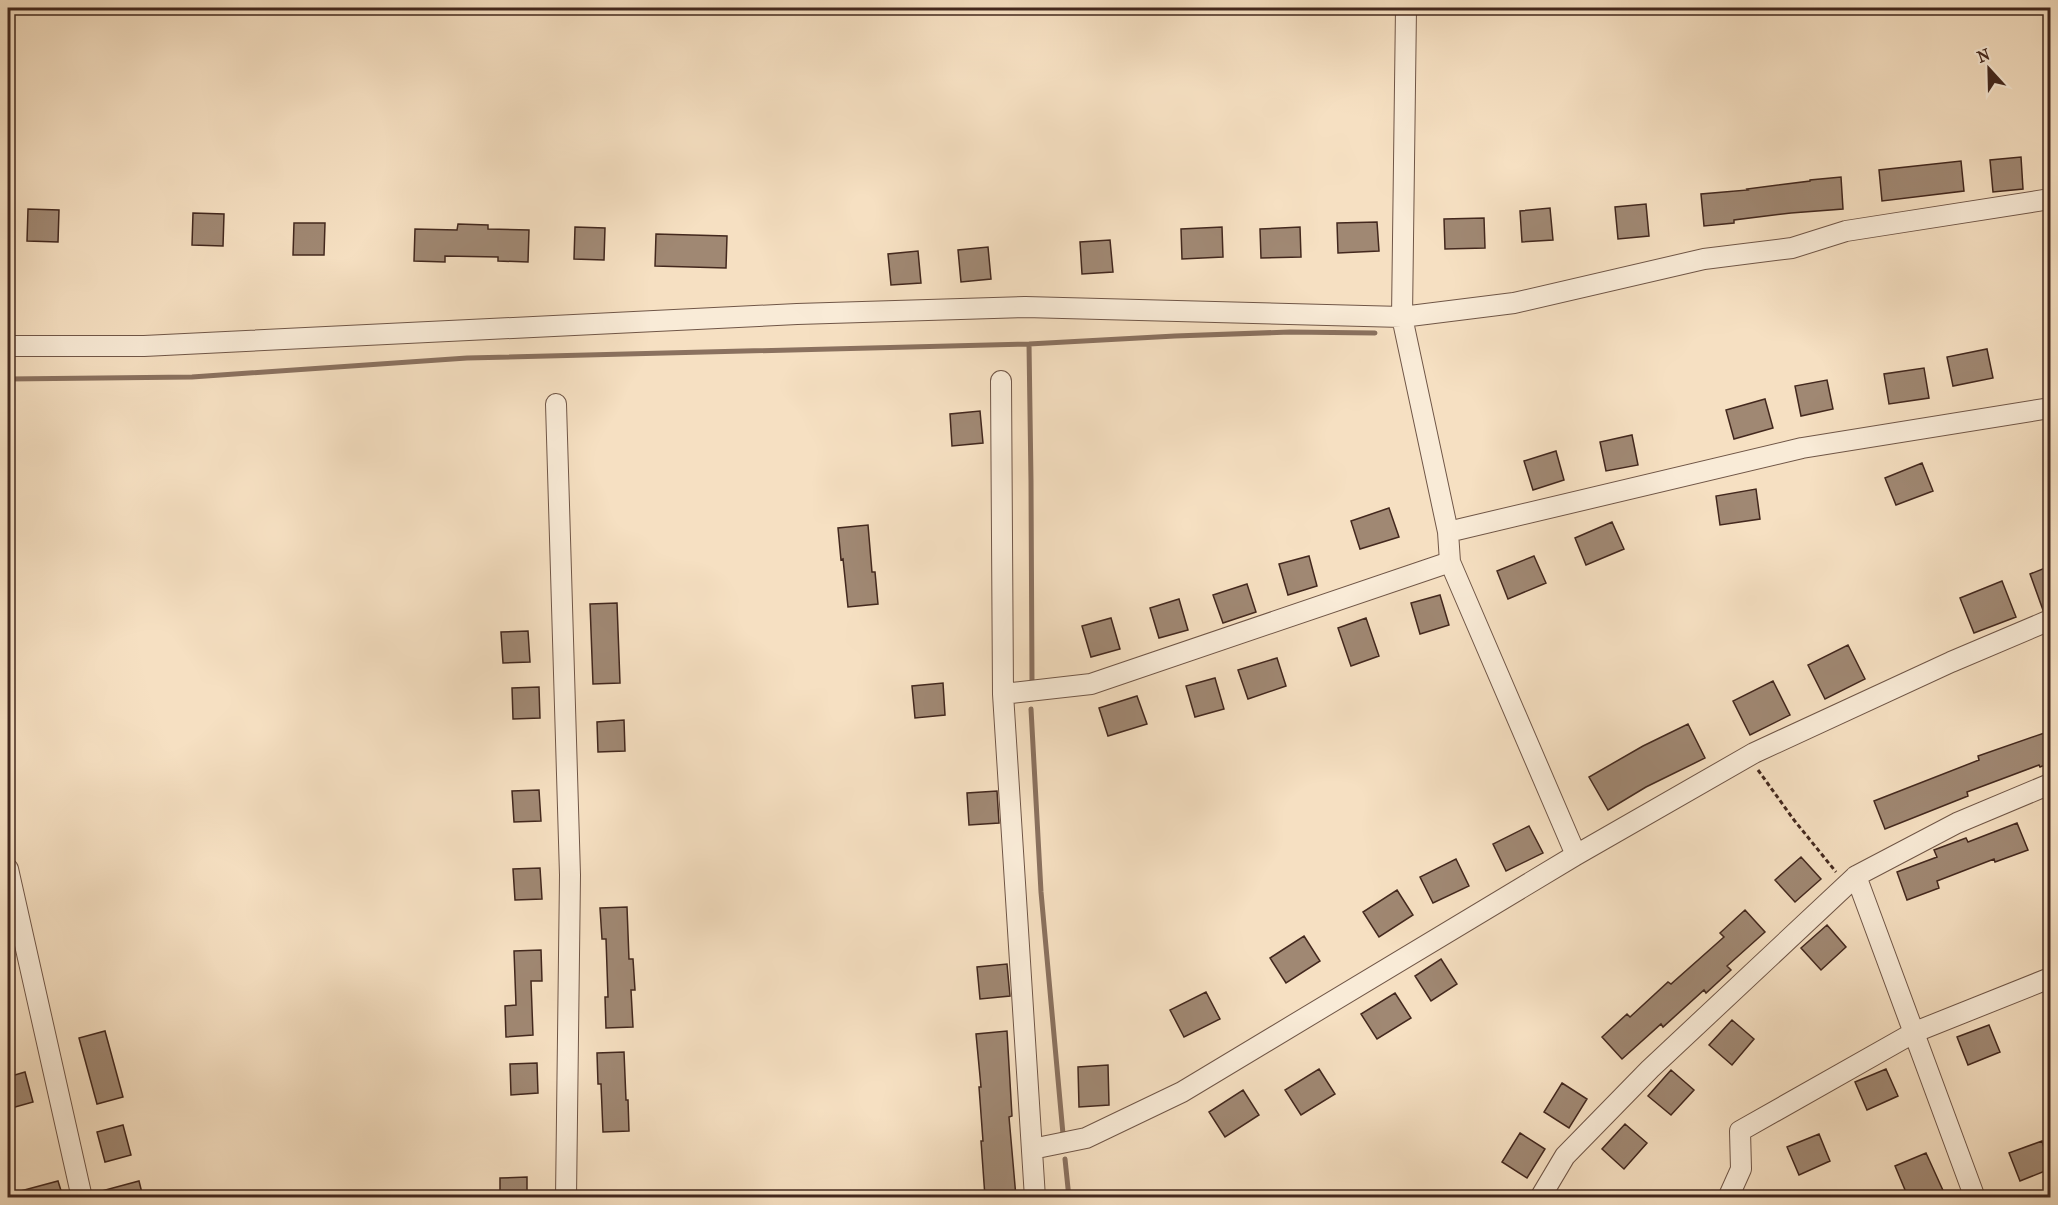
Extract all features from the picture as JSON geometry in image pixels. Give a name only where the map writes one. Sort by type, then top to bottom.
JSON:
[{"type":"street","points":[[1406,8],[1402,317],[1448,532],[1450,562],[1576,855]]},
{"type":"street","points":[[8,346],[144,346],[796,314],[1025,307],[1402,317],[1514,303],[1704,259],[1792,248],[1846,231],[2050,199]]},
{"type":"street","points":[[1001,381],[1003,694],[1035,1197]]},
{"type":"street","points":[[556,404],[570,874],[566,1197]]},
{"type":"street","points":[[1448,532],[1802,448],[2050,408]]},
{"type":"street","points":[[1003,694],[1091,684],[1450,562]]},
{"type":"street","points":[[1032,1149],[1086,1138],[1182,1092],[1576,855],[1748,756],[1951,662],[2050,620]]},
{"type":"street","points":[[1540,1197],[1565,1156],[1650,1070],[1851,880],[1958,823],[2050,784]]},
{"type":"street","points":[[8,869],[82,1197]]},
{"type":"street","points":[[1851,880],[1915,1032],[1975,1197]]},
{"type":"street","points":[[1728,1197],[1741,1169],[1740,1131],[1915,1032],[2050,978]]},
{"type":"path","points":[[1748,756],[1794,820],[1851,880]]},
{"type":"building","points":[[2021,157],[2023,189],[1993,192],[1990,160]]},
{"type":"building","points":[[1961,161],[1964,191],[1882,201],[1879,170]]},
{"type":"building","points":[[1841,177],[1843,209],[1791,213],[1704,226],[1701,194]]},
{"type":"building","points":[[1646,204],[1649,236],[1618,239],[1615,207]]},
{"type":"building","points":[[1550,208],[1553,240],[1522,242],[1520,211]]},
{"type":"building","points":[[28,209],[59,210],[58,242],[27,241]]},
{"type":"building","points":[[193,213],[224,214],[223,246],[192,245]]},
{"type":"building","points":[[1484,218],[1485,248],[1445,249],[1444,219]]},
{"type":"building","points":[[1377,222],[1379,251],[1338,253],[1337,223]]},
{"type":"building","points":[[294,223],[325,223],[324,255],[293,255]]},
{"type":"building","points":[[458,224],[488,225],[488,229],[529,230],[528,262],[498,261],[498,257],[445,256],[445,262],[414,261],[415,229],[457,230]]},
{"type":"building","points":[[575,227],[605,228],[604,260],[574,259]]},
{"type":"building","points":[[1222,227],[1223,257],[1182,259],[1181,229]]},
{"type":"building","points":[[1300,227],[1301,257],[1261,258],[1260,229]]},
{"type":"building","points":[[656,234],[727,236],[726,268],[655,266]]},
{"type":"building","points":[[1110,240],[1113,272],[1082,274],[1080,242]]},
{"type":"building","points":[[988,247],[991,279],[961,282],[958,250]]},
{"type":"building","points":[[918,251],[921,283],[891,285],[888,254]]},
{"type":"building","points":[[1987,349],[1993,378],[1953,386],[1947,357]]},
{"type":"building","points":[[1924,368],[1929,398],[1889,404],[1884,374]]},
{"type":"building","points":[[1827,380],[1833,409],[1801,416],[1795,386]]},
{"type":"building","points":[[1765,399],[1773,428],[1734,439],[1726,410]]},
{"type":"building","points":[[980,411],[983,443],[952,446],[950,414]]},
{"type":"building","points":[[1632,435],[1638,465],[1606,471],[1600,442]]},
{"type":"building","points":[[1556,451],[1564,480],[1533,490],[1524,461]]},
{"type":"building","points":[[1922,463],[1933,491],[1896,505],[1885,478]]},
{"type":"building","points":[[1756,489],[1760,519],[1720,525],[1716,496]]},
{"type":"building","points":[[1389,508],[1399,537],[1360,549],[1351,521]]},
{"type":"building","points":[[1612,522],[1624,549],[1586,565],[1575,538]]},
{"type":"building","points":[[868,525],[872,572],[875,572],[878,604],[848,607],[838,528]]},
{"type":"building","points":[[1309,556],[1317,586],[1288,595],[1279,564]]},
{"type":"building","points":[[1534,556],[1546,583],[1508,599],[1497,571]]},
{"type":"building","points":[[2050,566],[2050,608],[2043,610],[2030,574]]},
{"type":"building","points":[[2002,581],[2016,617],[1974,633],[1960,598]]},
{"type":"building","points":[[1247,584],[1256,612],[1223,623],[1213,595]]},
{"type":"building","points":[[1440,595],[1449,625],[1420,634],[1411,603]]},
{"type":"building","points":[[1179,599],[1188,630],[1159,638],[1150,608]]},
{"type":"building","points":[[617,603],[620,683],[593,684],[590,604]]},
{"type":"building","points":[[1111,618],[1120,649],[1091,657],[1082,626]]},
{"type":"building","points":[[1366,618],[1379,656],[1351,666],[1338,628]]},
{"type":"building","points":[[528,631],[530,662],[503,663],[501,632]]},
{"type":"building","points":[[1848,645],[1865,679],[1825,699],[1808,665]]},
{"type":"building","points":[[1277,658],[1286,686],[1248,699],[1238,670]]},
{"type":"building","points":[[1215,678],[1224,709],[1195,717],[1186,686]]},
{"type":"building","points":[[1773,681],[1790,715],[1750,735],[1733,701]]},
{"type":"building","points":[[943,683],[945,715],[915,718],[912,686]]},
{"type":"building","points":[[539,687],[540,718],[513,719],[512,688]]},
{"type":"building","points":[[1137,696],[1147,724],[1108,736],[1099,708]]},
{"type":"building","points":[[624,720],[625,751],[598,752],[597,722]]},
{"type":"building","points":[[1688,724],[1705,758],[1646,787],[1608,810],[1589,777],[1643,746]]},
{"type":"building","points":[[2050,731],[2050,763],[1967,792],[1968,796],[1885,829],[1874,801],[1979,760],[1978,756]]},
{"type":"building","points":[[539,790],[541,821],[514,822],[512,791]]},
{"type":"building","points":[[997,791],[999,823],[969,825],[967,793]]},
{"type":"building","points":[[2017,823],[2028,850],[1995,862],[1994,859],[1937,881],[1939,888],[1907,900],[1897,872],[1937,857],[1934,850],[1966,838],[1968,842]]},
{"type":"building","points":[[1529,826],[1543,853],[1506,871],[1493,844]]},
{"type":"building","points":[[1801,857],[1821,879],[1795,902],[1775,880]]},
{"type":"building","points":[[1456,859],[1469,886],[1433,903],[1420,877]]},
{"type":"building","points":[[540,868],[542,899],[515,900],[513,869]]},
{"type":"building","points":[[1397,890],[1413,915],[1379,937],[1363,912]]},
{"type":"building","points":[[627,907],[629,959],[633,959],[635,990],[631,990],[633,1027],[606,1028],[605,997],[608,997],[606,939],[602,939],[600,908]]},
{"type":"building","points":[[1745,910],[1765,932],[1727,966],[1731,970],[1706,993],[1704,990],[1663,1027],[1661,1024],[1622,1059],[1602,1037],[1627,1014],[1630,1017],[1668,982],[1671,984],[1724,937],[1720,933]]},
{"type":"building","points":[[1827,925],[1846,947],[1821,970],[1801,948]]},
{"type":"building","points":[[1304,936],[1320,961],[1286,983],[1270,958]]},
{"type":"building","points":[[541,950],[542,981],[531,981],[533,1035],[506,1037],[505,1006],[516,1005],[514,951]]},
{"type":"building","points":[[1441,959],[1457,984],[1431,1001],[1415,976]]},
{"type":"building","points":[[1007,964],[1010,996],[980,999],[977,967]]},
{"type":"building","points":[[1206,992],[1220,1019],[1184,1037],[1170,1010]]},
{"type":"building","points":[[1395,993],[1411,1018],[1377,1039],[1361,1014]]},
{"type":"building","points":[[1732,1020],[1754,1039],[1732,1065],[1709,1045]]},
{"type":"building","points":[[1989,1025],[2000,1052],[1968,1065],[1957,1037]]},
{"type":"building","points":[[105,1031],[123,1097],[97,1104],[79,1038]]},
{"type":"building","points":[[1007,1031],[1012,1116],[1009,1117],[1016,1197],[985,1197],[979,1087],[981,1087],[976,1034]]},
{"type":"building","points":[[624,1052],[629,1131],[603,1132],[597,1053]]},
{"type":"building","points":[[537,1063],[538,1093],[511,1095],[510,1064]]},
{"type":"building","points":[[1108,1065],[1109,1105],[1079,1107],[1078,1067]]},
{"type":"building","points":[[1319,1069],[1335,1094],[1301,1115],[1285,1090]]},
{"type":"building","points":[[1886,1069],[1898,1096],[1867,1110],[1855,1082]]},
{"type":"building","points":[[1671,1070],[1694,1090],[1671,1115],[1648,1096]]},
{"type":"building","points":[[25,1072],[33,1102],[8,1109],[8,1077]]},
{"type":"building","points":[[1562,1083],[1587,1099],[1569,1128],[1544,1112]]},
{"type":"building","points":[[1243,1090],[1259,1115],[1225,1137],[1209,1112]]},
{"type":"building","points":[[1625,1124],[1647,1143],[1624,1169],[1602,1149]]},
{"type":"building","points":[[123,1125],[131,1155],[105,1162],[97,1132]]},
{"type":"building","points":[[1520,1133],[1545,1149],[1527,1178],[1502,1162]]},
{"type":"building","points":[[1819,1134],[1830,1161],[1799,1175],[1787,1147]]},
{"type":"building","points":[[2042,1141],[2050,1169],[2020,1181],[2009,1153]]},
{"type":"building","points":[[1926,1153],[1946,1197],[1908,1197],[1895,1166]]},
{"type":"building","points":[[527,1177],[527,1197],[500,1197],[500,1178]]},
{"type":"building","points":[[58,1181],[63,1197],[14,1197],[13,1193]]},
{"type":"building","points":[[139,1181],[143,1197],[94,1197],[94,1193]]},
{"type":"waterway","points":[[8,379],[192,377],[467,358],[1029,344],[1290,332],[1375,333]]},
{"type":"waterway","points":[[1029,344],[1032,682]]},
{"type":"waterway","points":[[1031,709],[1041,892],[1063,1134]]},
{"type":"waterway","points":[[1065,1159],[1069,1198]]}]
